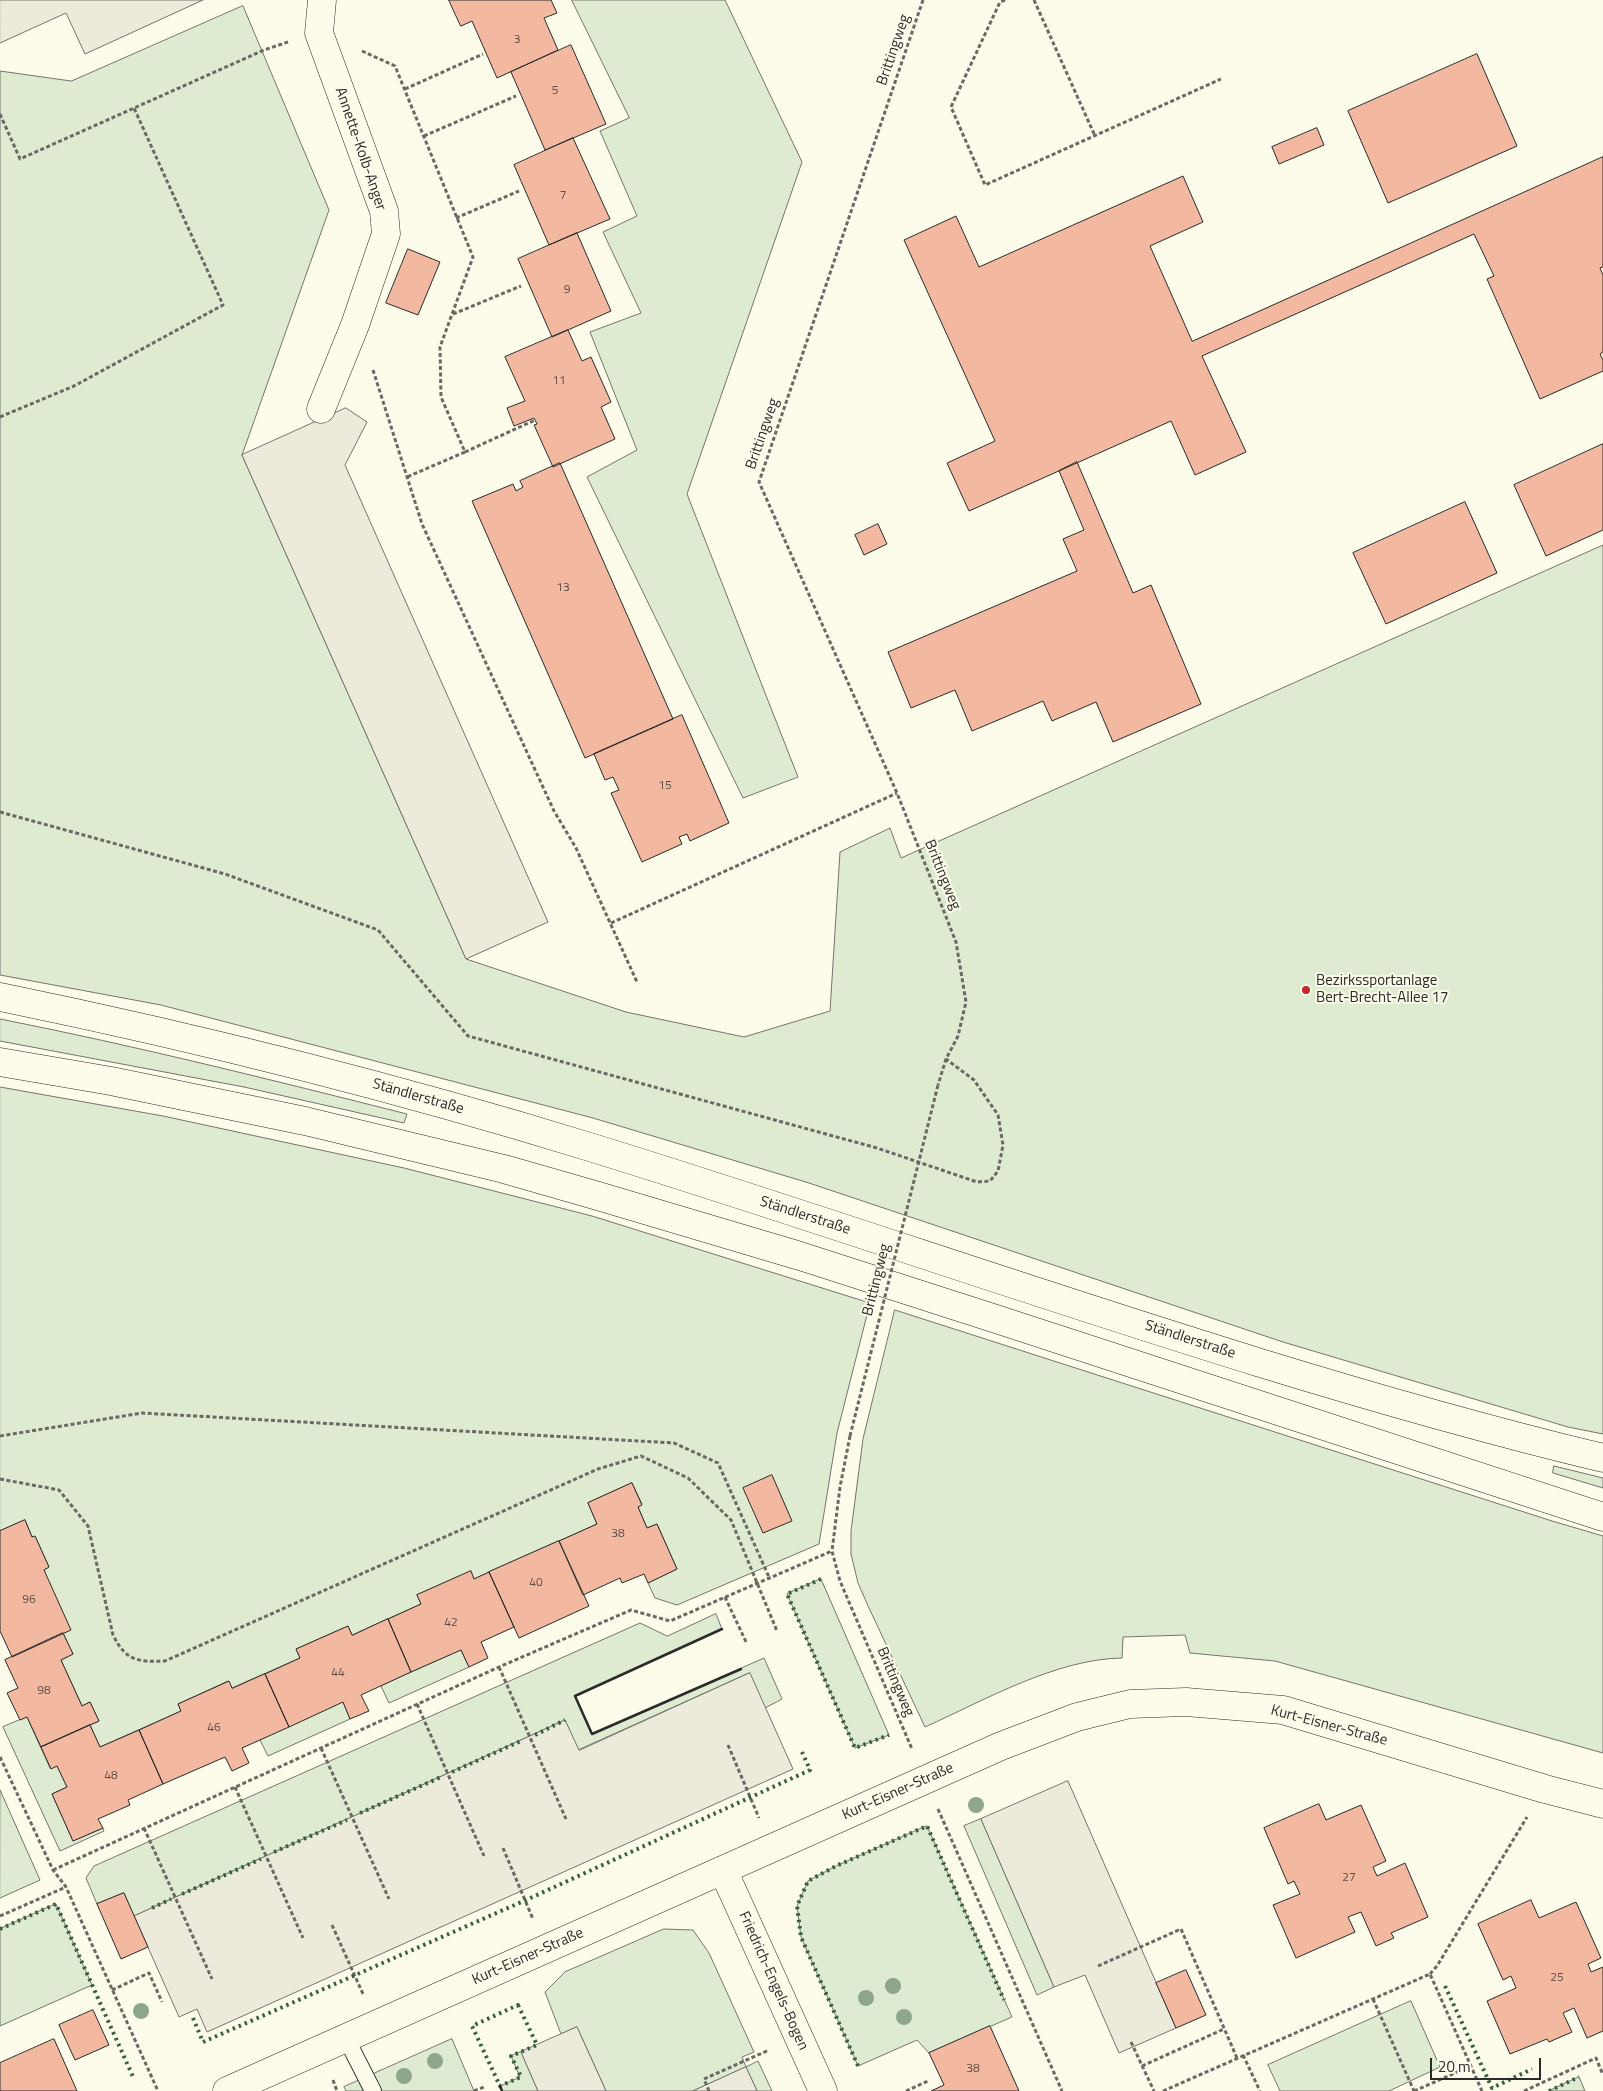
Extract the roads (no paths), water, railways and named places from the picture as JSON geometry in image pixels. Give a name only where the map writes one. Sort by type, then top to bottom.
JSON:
[{"type":"main road","name":"Annette-Kolb-Anger","points":[[321,409],[355,325],[386,234],[384,211],[319,33],[322,0]]},
{"type":"main road","name":"Ständlerstraße","points":[[0,997],[198,1040],[393,1089],[594,1149],[1293,1374],[1603,1458]]},
{"type":"main road","points":[[0,1062],[110,1081],[305,1121],[504,1169],[800,1256],[1603,1517]]},
{"type":"main road","name":"Kurt-Eisner-Straße","points":[[227,2091],[1001,1746],[1077,1717],[1130,1704],[1186,1702],[1282,1710],[1603,1804]]},
{"type":"main road","name":"Friedrich-Engels-Bogen","points":[[723,1870],[823,2091]]},
{"type":"lane","points":[[346,2038],[372,2091]]},
{"type":"place","name":"Bezirkssportanlage Bert-Brecht-Allee 17","points":[[1306,990]]}]
